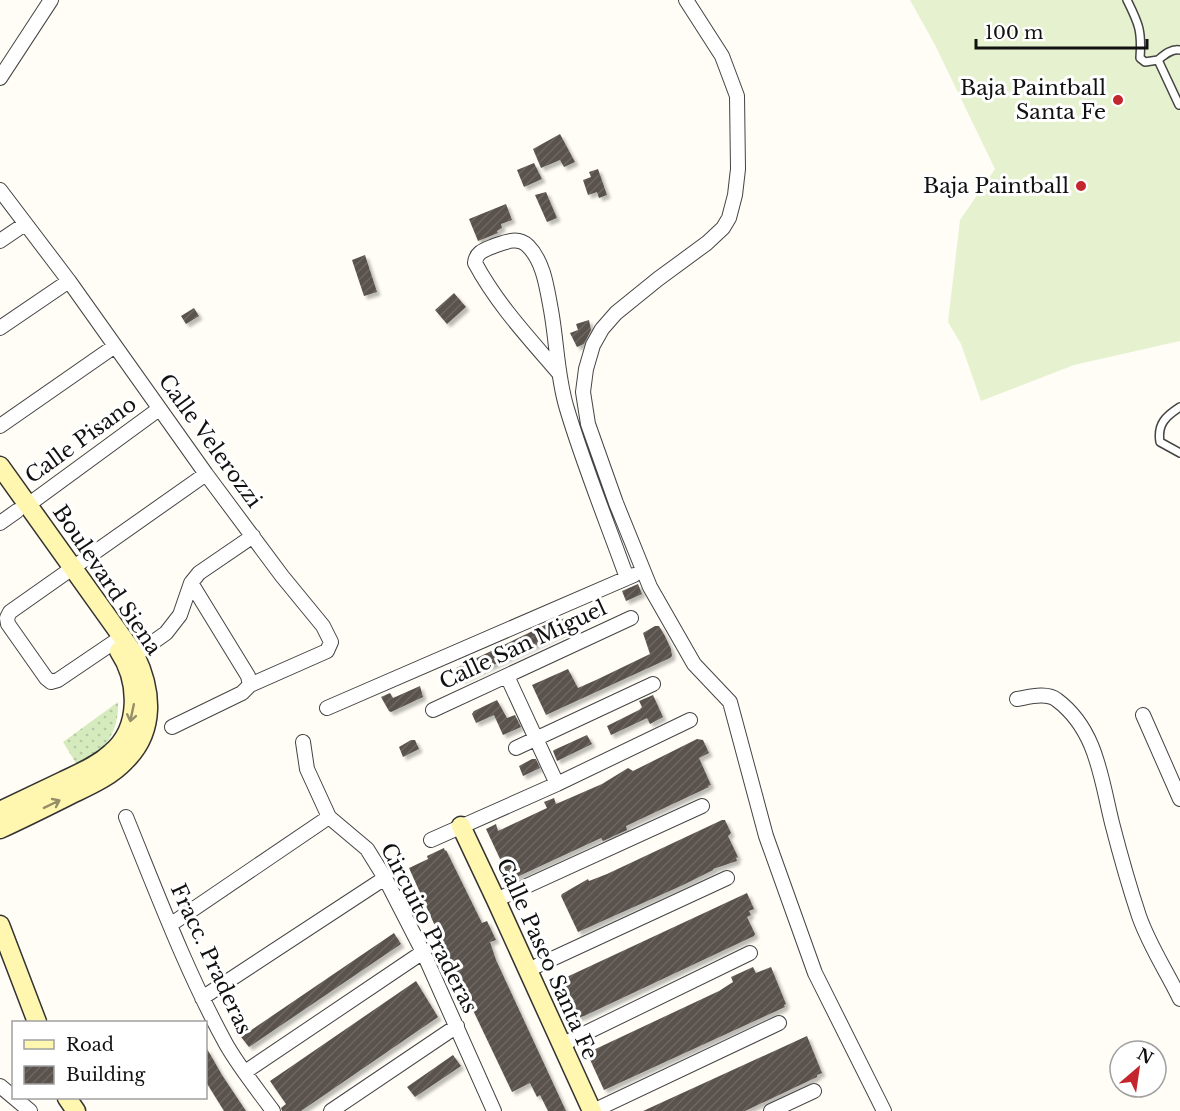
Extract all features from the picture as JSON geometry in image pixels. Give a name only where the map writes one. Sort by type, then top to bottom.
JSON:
[{"type":"street","points":[[0,78],[51,0]]},
{"type":"street","points":[[686,0],[722,56],[737,96],[738,169],[733,206],[723,228],[616,313],[602,329],[593,345],[586,369],[583,392],[588,424],[616,503],[650,587],[694,664],[729,702],[766,836],[815,973],[884,1111]]},
{"type":"street","name":"Calle Velerozzi","points":[[0,189],[69,281],[206,474],[282,576],[323,626],[331,642],[327,651],[250,685]]},
{"type":"street","points":[[0,241],[25,224]]},
{"type":"street","points":[[558,372],[494,295],[475,263],[476,257],[481,252],[515,240],[522,242],[532,252],[541,266],[547,286],[557,343],[558,372],[567,409],[627,578]]},
{"type":"street","points":[[0,327],[69,281]]},
{"type":"street","points":[[0,426],[115,346]]},
{"type":"street","name":"Calle Pisano","points":[[0,523],[159,409]]},
{"type":"street","name":"Boulevard Siena","points":[[0,466],[22,508],[118,639],[135,655],[144,675],[149,703],[146,723],[138,745],[125,762],[101,779],[0,830]]},
{"type":"street","points":[[118,639],[58,680],[51,682],[8,624],[7,618],[10,612],[206,474]]},
{"type":"street","name":"Boulevard Siena","points":[[0,487],[22,508]]},
{"type":"street","points":[[135,655],[166,633],[180,615],[191,583],[199,573],[253,536]]},
{"type":"street","points":[[327,708],[400,679],[644,571]]},
{"type":"street","points":[[172,727],[242,693],[250,685],[248,676],[191,583]]},
{"type":"street","name":"Calle San Miguel","points":[[433,710],[631,618]]},
{"type":"street","name":"Boulevard Siena","points":[[0,811],[93,766],[113,752],[124,737],[131,720],[134,701],[133,681],[118,639]]},
{"type":"street","points":[[507,676],[557,784]]},
{"type":"street","points":[[516,748],[653,684]]},
{"type":"street","points":[[1017,699],[1047,696],[1056,699],[1089,739],[1101,769],[1112,822],[1140,918],[1177,984],[1180,999]]},
{"type":"street","points":[[1143,715],[1180,799]]},
{"type":"street","points":[[431,840],[557,784],[690,720]]},
{"type":"street","name":"Circuito Praderas","points":[[303,742],[307,769],[329,817],[367,849],[385,878],[423,952],[492,1107]]},
{"type":"street","points":[[496,900],[702,806]]},
{"type":"street","name":"Fracc. Praderas","points":[[126,817],[202,998],[227,1046],[273,1111]]},
{"type":"street","points":[[170,925],[329,817]]},
{"type":"street","name":"Calle Paseo Santa Fe","points":[[461,826],[592,1111]]},
{"type":"street","points":[[202,998],[385,878]]},
{"type":"street","points":[[528,970],[727,878]]},
{"type":"street","points":[[0,925],[36,1021]]},
{"type":"street","points":[[245,1072],[423,952]]},
{"type":"street","points":[[561,1045],[750,953]]},
{"type":"street","points":[[592,1111],[779,1023]]},
{"type":"street","points":[[331,1111],[457,1026]]},
{"type":"street","points":[[0,1086],[12,1096]]},
{"type":"street","points":[[771,1111],[814,1090]]},
{"type":"street","points":[[16,1099],[30,1111]]},
{"type":"street","points":[[477,1111],[492,1107]]},
{"type":"lane","points":[[1127,0],[1142,35],[1140,58],[1145,62],[1158,60],[1164,54],[1180,50]]},
{"type":"lane","points":[[1158,60],[1179,105]]},
{"type":"lane","points":[[1180,407],[1165,417],[1158,432],[1160,442],[1180,453]]},
{"type":"green space","name":"Baja Paintball","points":[[910,0],[1180,0],[1180,341],[1074,365],[981,401],[961,344],[948,322],[960,220],[995,169],[935,45]]},
{"type":"green space","points":[[118,702],[118,713],[113,732],[103,748],[79,768],[63,742]]},
{"type":"building","points":[[560,134],[575,162],[564,167],[560,160],[541,168],[533,149]]},
{"type":"building","points":[[534,163],[542,179],[524,187],[517,170]]},
{"type":"building","points":[[598,169],[607,195],[599,198],[597,192],[588,195],[583,180],[591,177],[589,172]]},
{"type":"building","points":[[546,192],[557,218],[547,222],[535,195]]},
{"type":"building","points":[[506,204],[512,220],[501,224],[502,228],[497,231],[498,233],[478,241],[469,219]]},
{"type":"building","points":[[365,255],[377,292],[364,296],[352,260]]},
{"type":"building","points":[[454,293],[466,307],[447,324],[435,310]]},
{"type":"building","points":[[194,308],[199,316],[186,324],[181,316]]},
{"type":"building","points":[[589,320],[591,330],[584,344],[577,347],[570,333],[578,330],[576,324]]},
{"type":"building","points":[[638,584],[642,594],[626,601],[622,591]]},
{"type":"building","points":[[565,618],[570,629],[461,680],[456,668],[547,624],[547,626]]},
{"type":"building","points":[[659,626],[665,636],[671,649],[670,658],[546,715],[532,685],[568,669],[578,688],[596,680],[650,654],[643,633]]},
{"type":"building","points":[[420,686],[423,697],[391,712],[381,697],[390,693],[393,698]]},
{"type":"building","points":[[653,695],[663,717],[650,724],[647,718],[611,735],[607,726],[639,710],[642,707],[639,701]]},
{"type":"building","points":[[497,700],[507,718],[515,715],[521,727],[503,735],[494,715],[476,723],[472,714],[474,711]]},
{"type":"building","points":[[587,735],[592,744],[557,761],[554,750]]},
{"type":"building","points":[[697,739],[703,740],[709,753],[699,758],[711,785],[709,787],[626,826],[627,830],[603,841],[601,838],[519,876],[509,878],[486,829],[496,824],[498,831],[547,808],[544,802],[554,798],[556,804],[602,784],[628,768],[633,771]]},
{"type":"building","points":[[415,740],[419,749],[403,757],[399,747]]},
{"type":"building","points":[[536,759],[540,768],[523,776],[519,766]]},
{"type":"building","points":[[725,820],[731,833],[728,836],[738,857],[737,861],[713,869],[683,885],[578,932],[562,894],[588,879],[589,881],[607,874]]},
{"type":"building","points":[[444,848],[482,923],[487,921],[496,940],[490,942],[496,960],[566,1111],[548,1111],[540,1095],[537,1097],[530,1083],[512,1092],[471,1006],[409,868]]},
{"type":"building","points":[[747,893],[754,909],[749,911],[751,915],[747,917],[754,936],[584,1016],[573,1019],[556,982]]},
{"type":"building","points":[[394,933],[401,944],[249,1047],[241,1037]]},
{"type":"building","points":[[753,967],[756,973],[771,967],[786,1004],[785,1007],[604,1090],[587,1053],[719,991],[733,982],[731,977]]},
{"type":"building","points":[[416,981],[438,1017],[301,1111],[282,1111],[281,1108],[286,1104],[270,1081]]},
{"type":"building","points":[[807,1036],[822,1073],[745,1111],[643,1111]]},
{"type":"building","points":[[207,1049],[246,1111],[224,1111],[207,1084]]},
{"type":"building","points":[[453,1055],[461,1066],[415,1097],[407,1087]]},
{"type":"place","name":"Baja Paintball Santa Fe","points":[[1118,100]]},
{"type":"place","name":"Baja Paintball","points":[[1081,186]]}]
